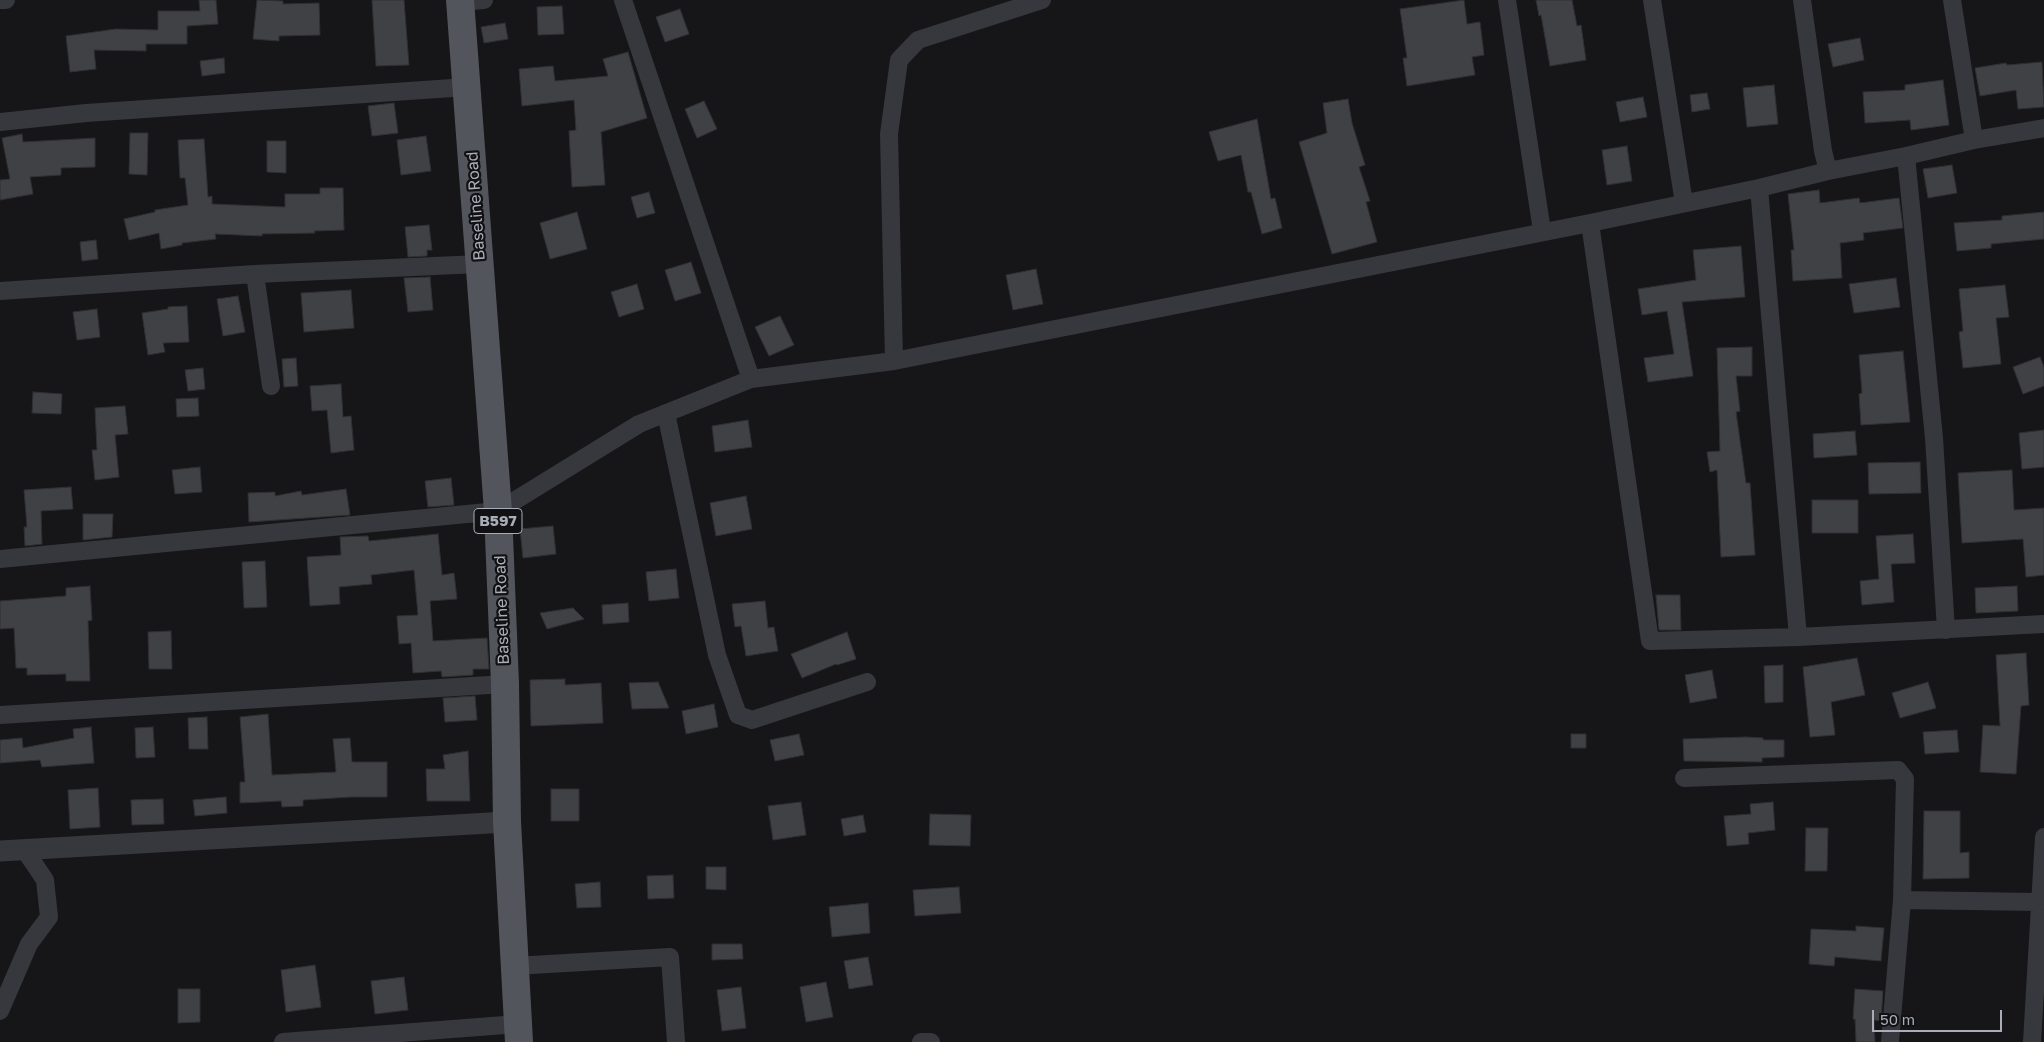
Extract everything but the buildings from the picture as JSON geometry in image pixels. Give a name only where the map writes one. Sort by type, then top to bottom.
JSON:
[{"type":"main road","name":"Baseline Road","points":[[468,1],[467,87],[498,512],[505,684],[507,822],[519,1033]]},
{"type":"street","points":[[0,0],[6,0]]},
{"type":"street","points":[[623,0],[751,379]]},
{"type":"street","points":[[894,361],[889,134],[899,60],[918,40],[1042,0]]},
{"type":"street","points":[[1507,0],[1542,231]]},
{"type":"street","points":[[1652,0],[1684,203]]},
{"type":"street","points":[[1802,0],[1823,150],[1828,171]]},
{"type":"street","points":[[1952,0],[1974,140]]},
{"type":"street","points":[[0,122],[95,112],[467,87]]},
{"type":"street","points":[[0,559],[498,512],[639,424],[751,379],[894,361],[1759,188],[1828,171],[1906,156],[1974,140],[2044,128]]},
{"type":"street","points":[[1906,156],[1934,438],[1946,630]]},
{"type":"street","points":[[1759,188],[1798,637]]},
{"type":"street","points":[[1590,222],[1650,641],[1798,637],[2044,624]]},
{"type":"street","points":[[0,291],[255,274],[480,264]]},
{"type":"street","points":[[255,274],[271,386]]},
{"type":"street","points":[[666,413],[717,655],[738,715],[752,720],[867,682]]},
{"type":"street","points":[[0,715],[505,684]]},
{"type":"street","points":[[1684,778],[1898,770],[1905,779],[1902,900],[1890,1042]]},
{"type":"street","points":[[0,851],[507,822]]},
{"type":"street","points":[[2032,1042],[2044,837]]},
{"type":"street","points":[[0,1011],[28,944],[49,918],[45,880],[24,850]]},
{"type":"street","points":[[1902,900],[2039,902]]},
{"type":"street","points":[[514,966],[670,957],[676,1042]]},
{"type":"street","points":[[283,1042],[519,1033]]},
{"type":"street","points":[[921,1042],[931,1042]]}]
